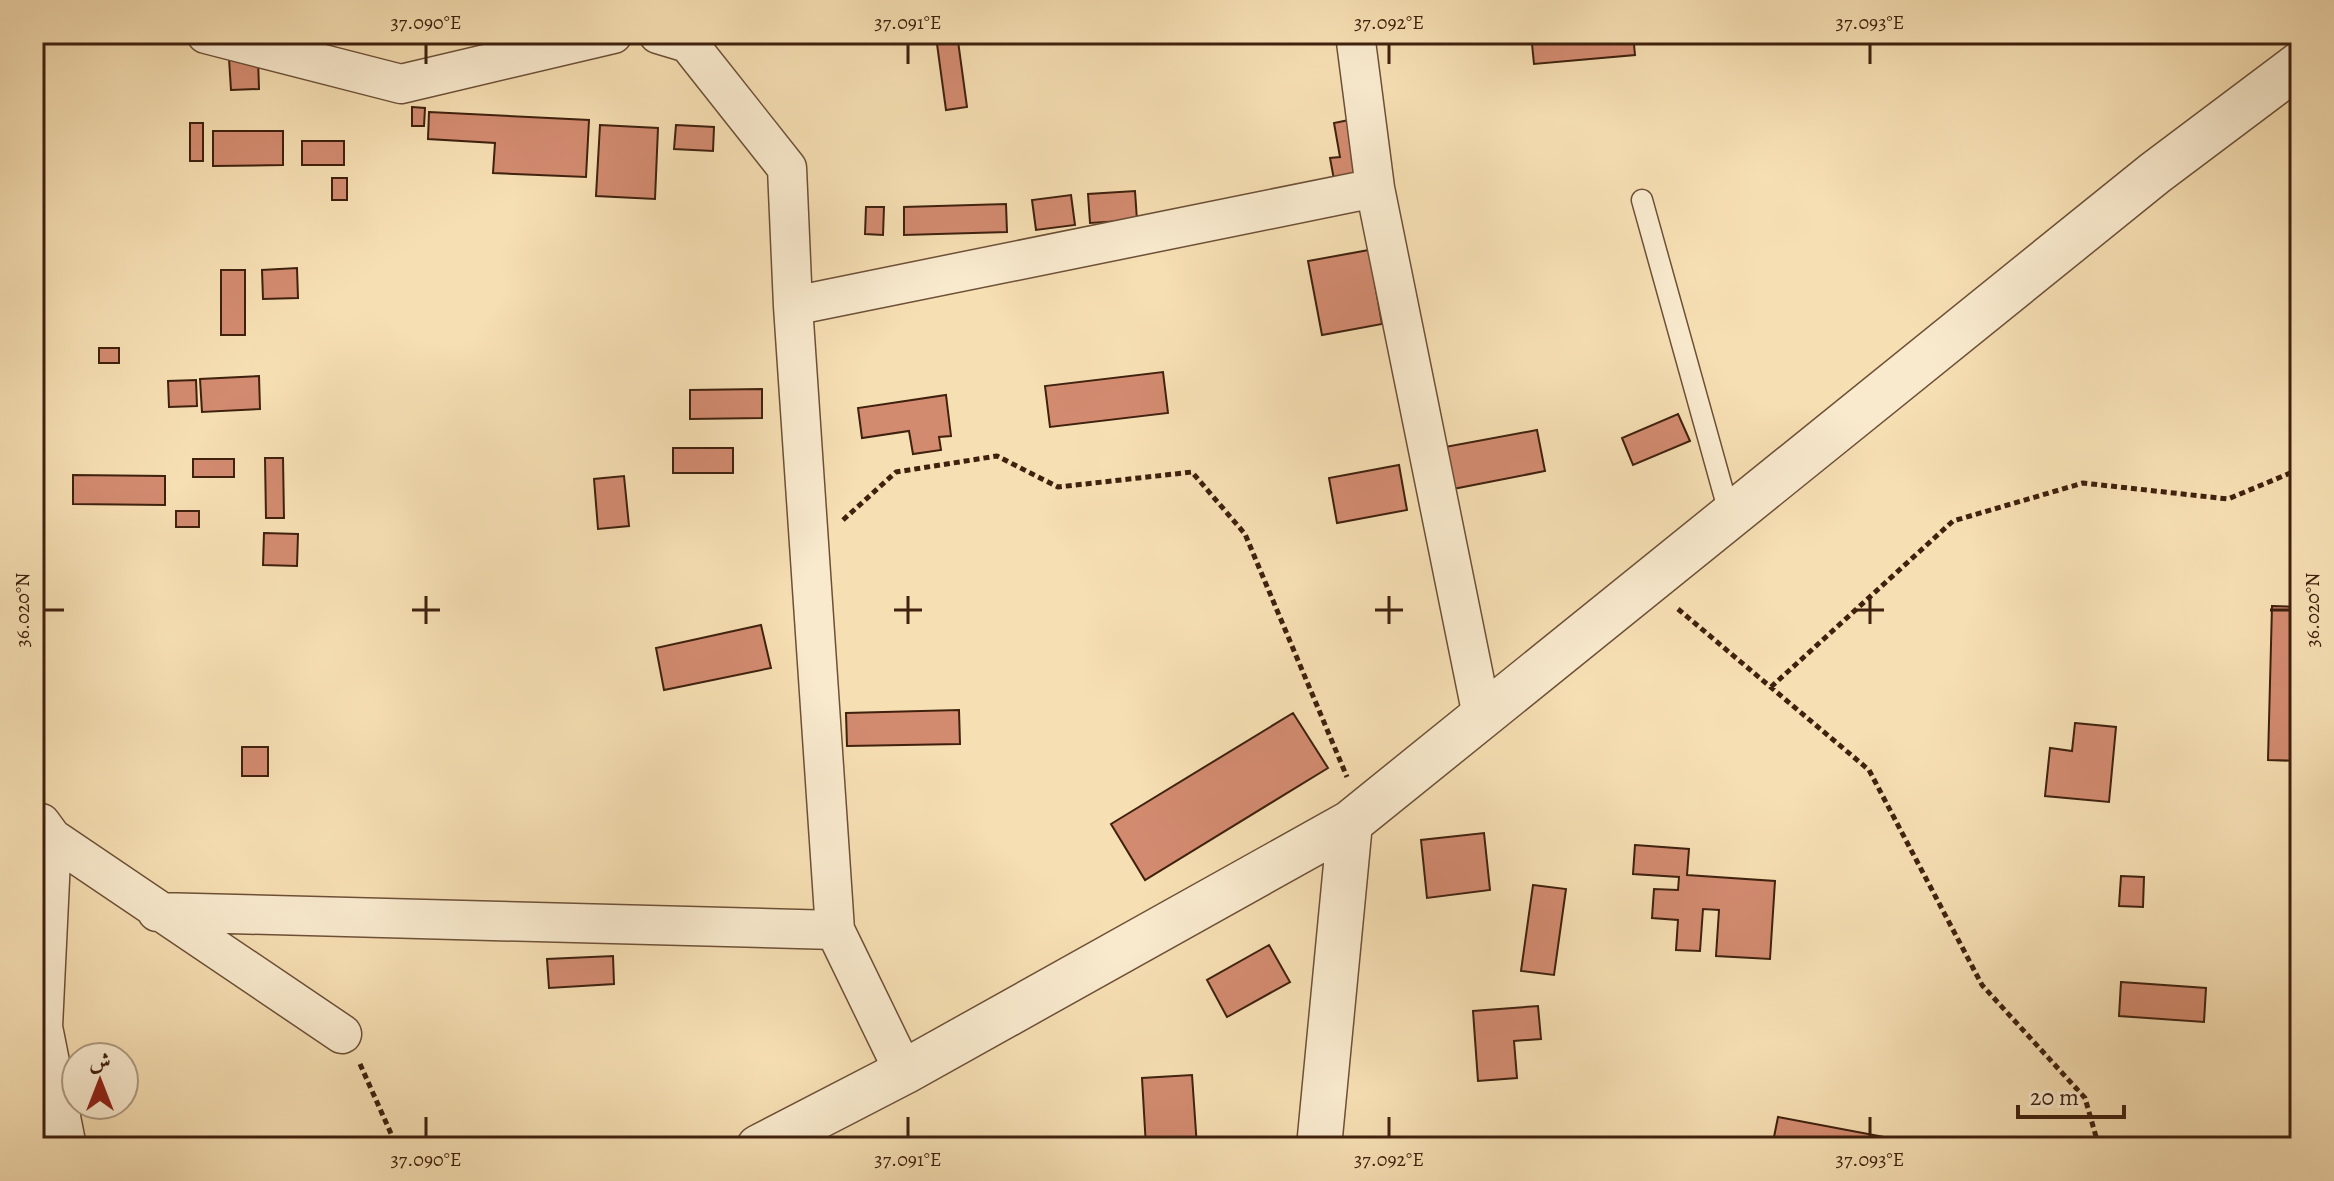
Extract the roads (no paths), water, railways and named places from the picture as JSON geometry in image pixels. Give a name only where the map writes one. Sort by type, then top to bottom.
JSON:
[{"type":"street","points":[[206,34],[401,84],[613,34]]},
{"type":"street","points":[[658,34],[688,43],[787,168],[793,306],[835,930],[904,1072]]},
{"type":"street","points":[[1355,34],[1375,188],[1482,716]]},
{"type":"street","points":[[759,1147],[904,1072],[1356,818],[2155,173],[2300,64]]},
{"type":"street","points":[[793,306],[1375,188]]},
{"type":"street","points":[[1319,1147],[1356,818]]},
{"type":"street","points":[[40,828],[157,912],[342,1034]]},
{"type":"street","points":[[40,828],[43,1027],[67,1147]]},
{"type":"street","points":[[157,912],[835,930]]},
{"type":"lane","points":[[1642,200],[1730,516]]}]
